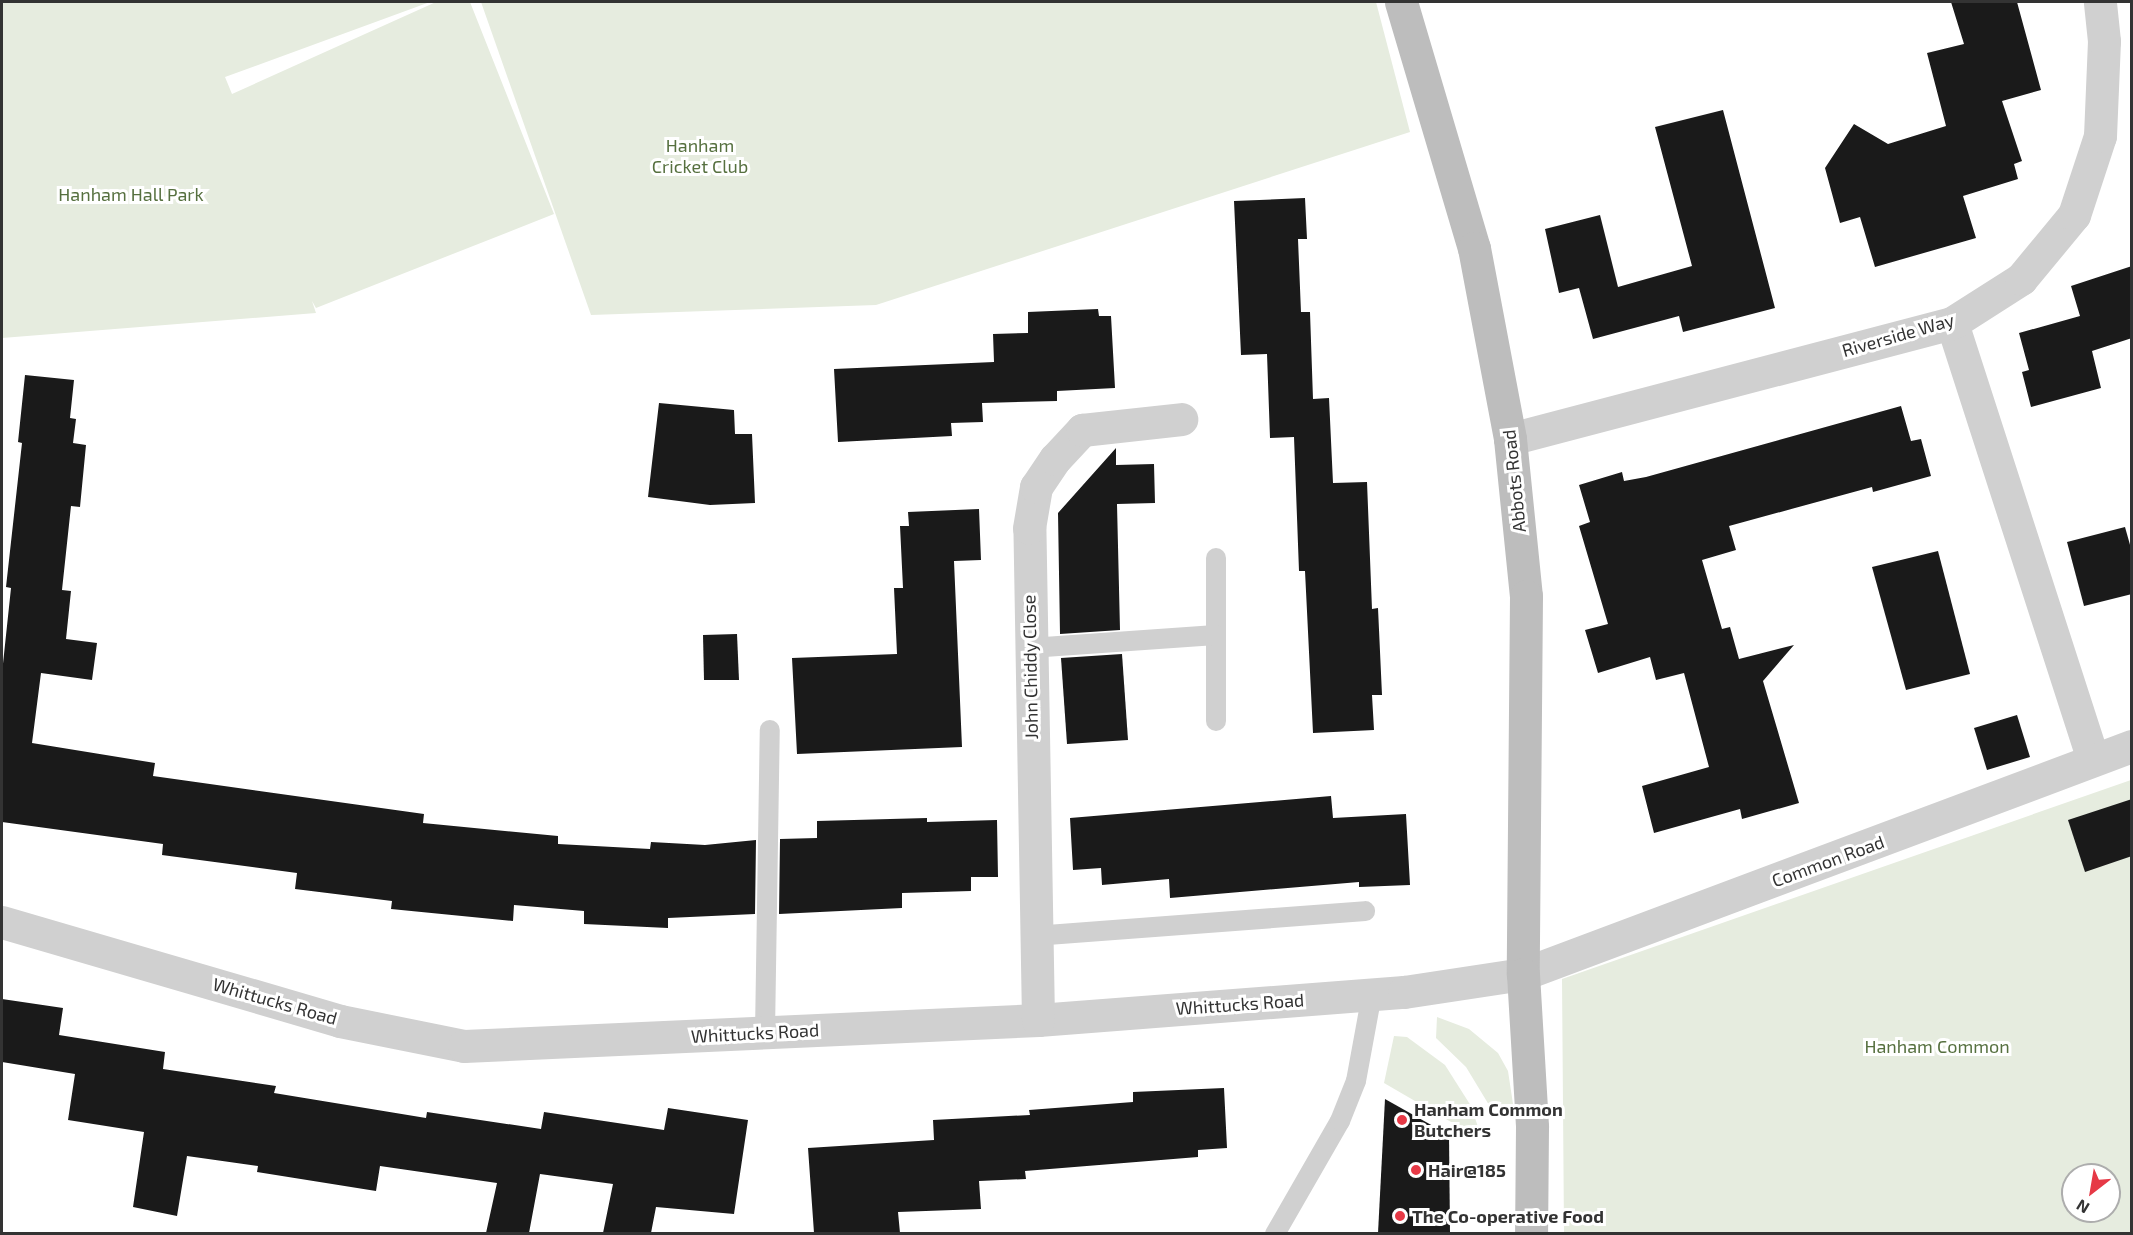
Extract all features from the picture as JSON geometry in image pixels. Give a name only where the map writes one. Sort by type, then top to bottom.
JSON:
[{"type":"street","name":"Abbots Road","points":[[1401,2],[1474,248],[1510,439],[1526,596],[1523,974],[1532,1127],[1531,1233]]},
{"type":"street","name":"Riverside Way","points":[[1510,439],[1952,323],[2021,279],[2074,215],[2100,136],[2118,42],[2100,2]]},
{"type":"street","points":[[1952,323],[2093,759]]},
{"type":"street","name":"John Chiddy Close","points":[[1038,1020],[1034,936],[1029,528],[1036,487],[1082,430],[1181,419]]},
{"type":"street","name":"Common Road","points":[[1523,974],[2132,746]]},
{"type":"street","name":"Whittucks Road","points":[[2,922],[339,1021],[464,1046],[1038,1020],[1372,994],[1523,974]]},
{"type":"lane","points":[[1216,558],[1216,722]]},
{"type":"lane","points":[[1030,648],[1216,635]]},
{"type":"lane","points":[[765,1032],[770,730]]},
{"type":"lane","points":[[1034,936],[1365,911]]},
{"type":"lane","points":[[1275,1233],[1344,1111],[1356,1081],[1372,994]]},
{"type":"green space","name":"Hanham Hall Park","points":[[2,2],[430,2],[225,77],[232,94],[436,2],[470,2],[554,214],[316,308],[312,301],[316,313],[2,338]]},
{"type":"green space","name":"Hanham Cricket Club","points":[[481,2],[1376,2],[1410,132],[876,305],[591,315]]},
{"type":"green space","name":"Hanham Common","points":[[2131,780],[2131,1233],[1564,1233],[1562,979]]},
{"type":"green space","points":[[1437,1017],[1469,1029],[1498,1053],[1508,1071],[1513,1104],[1489,1105],[1466,1067],[1436,1038]]},
{"type":"green space","points":[[1394,1036],[1407,1037],[1445,1065],[1471,1106],[1478,1127],[1458,1126],[1384,1083]]},
{"type":"building","points":[[1951,2],[2017,2],[2041,90],[2002,101],[2022,161],[2014,164],[2018,179],[1963,196],[1976,238],[1875,267],[1860,217],[1840,223],[1825,168],[1854,124],[1888,144],[1946,126],[1927,53],[1964,44]]},
{"type":"building","points":[[1723,110],[1775,308],[1683,332],[1679,316],[1593,339],[1579,288],[1559,293],[1545,229],[1600,215],[1618,287],[1692,266],[1655,127]]},
{"type":"building","points":[[1305,198],[1307,239],[1298,239],[1301,312],[1310,312],[1313,399],[1329,398],[1333,483],[1367,482],[1372,609],[1378,608],[1382,695],[1372,695],[1374,730],[1313,733],[1305,571],[1299,571],[1294,437],[1270,438],[1267,354],[1241,355],[1234,201]]},
{"type":"building","points":[[2132,266],[2132,338],[2092,351],[2101,388],[2031,407],[2022,372],[2029,370],[2019,333],[2080,316],[2071,286]]},
{"type":"building","points":[[1098,309],[1099,316],[1111,316],[1115,388],[1057,391],[1057,401],[982,403],[983,422],[951,423],[952,436],[838,442],[834,369],[994,362],[993,334],[1028,333],[1028,312]]},
{"type":"building","points":[[25,375],[74,380],[70,418],[76,419],[73,443],[86,445],[80,507],[71,506],[62,590],[71,591],[66,639],[97,643],[92,680],[41,673],[32,743],[155,763],[153,776],[424,814],[423,823],[558,836],[558,844],[650,849],[651,842],[705,845],[756,840],[755,914],[668,918],[668,928],[584,924],[584,911],[514,905],[513,921],[391,909],[392,901],[295,889],[297,873],[162,855],[163,844],[2,822],[2,673],[11,588],[6,587],[22,443],[18,442]]},
{"type":"building","points":[[659,403],[734,410],[735,434],[752,434],[755,503],[710,505],[648,497]]},
{"type":"building","points":[[1901,406],[1911,441],[1921,439],[1931,476],[1873,492],[1872,487],[1729,526],[1736,550],[1702,560],[1722,629],[1730,627],[1739,659],[1794,645],[1763,681],[1799,803],[1742,819],[1740,809],[1654,833],[1642,786],[1709,767],[1684,673],[1656,680],[1650,657],[1598,673],[1585,630],[1608,624],[1579,526],[1590,522],[1579,485],[1622,472],[1624,481],[1646,477]]},
{"type":"building","points":[[1116,448],[1116,465],[1154,464],[1155,503],[1117,504],[1120,630],[1060,634],[1058,513]]},
{"type":"building","points":[[979,509],[981,560],[954,561],[962,747],[797,754],[792,658],[897,654],[894,588],[903,588],[900,526],[909,526],[908,512]]},
{"type":"building","points":[[2125,527],[2132,552],[2132,594],[2084,606],[2067,542]]},
{"type":"building","points":[[1938,551],[1970,674],[1906,690],[1872,567]]},
{"type":"building","points":[[737,634],[739,680],[704,680],[703,635]]},
{"type":"building","points":[[1122,654],[1128,740],[1067,744],[1061,658]]},
{"type":"building","points":[[2017,715],[2030,757],[1987,770],[1974,728]]},
{"type":"building","points":[[1331,796],[1333,818],[1406,814],[1410,885],[1359,887],[1359,882],[1170,898],[1169,879],[1102,885],[1101,868],[1073,870],[1070,818]]},
{"type":"building","points":[[2132,799],[2132,856],[2085,872],[2068,820]]},
{"type":"building","points":[[927,818],[927,822],[997,820],[998,877],[971,877],[971,891],[902,893],[902,908],[779,914],[780,839],[817,838],[817,821]]},
{"type":"building","points":[[2,999],[63,1008],[59,1035],[165,1052],[163,1069],[276,1086],[274,1093],[426,1118],[427,1112],[541,1129],[544,1112],[664,1130],[668,1108],[748,1120],[734,1214],[656,1207],[651,1233],[603,1233],[613,1184],[540,1174],[529,1233],[486,1233],[497,1183],[380,1166],[376,1191],[257,1172],[258,1166],[187,1156],[177,1216],[133,1207],[144,1132],[68,1120],[75,1074],[2,1062]]},
{"type":"building","points":[[1224,1088],[1227,1148],[1198,1150],[1198,1157],[1025,1171],[1026,1179],[979,1181],[981,1209],[898,1212],[900,1233],[814,1233],[808,1148],[934,1140],[933,1120],[1030,1115],[1029,1110],[1133,1102],[1133,1092]]},
{"type":"building","points":[[1385,1099],[1449,1135],[1450,1233],[1378,1233]]},
{"type":"place","name":"Hanham Common Butchers","points":[[1402,1120]]},
{"type":"place","name":"Hair@185","points":[[1416,1170]]},
{"type":"place","name":"The Co-operative Food","points":[[1400,1216]]}]
